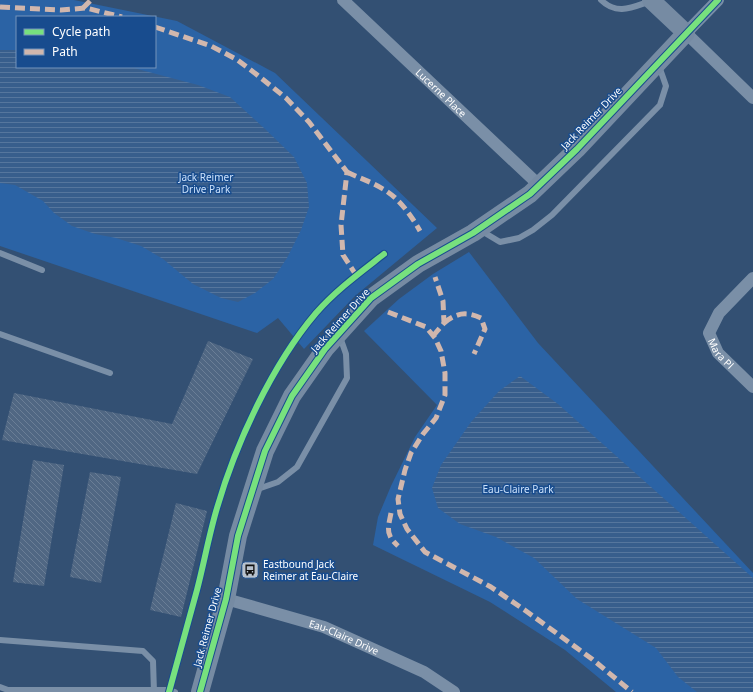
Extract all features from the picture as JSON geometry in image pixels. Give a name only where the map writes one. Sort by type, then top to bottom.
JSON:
[{"type":"street","name":"Lucerne Place","points":[[343,0],[539,185]]},
{"type":"street","points":[[651,0],[753,98]]},
{"type":"street","name":"Jack Reimer Drive","points":[[200,692],[226,599],[238,536],[264,451],[292,396],[325,349],[371,298],[418,264],[478,229],[530,194],[577,149],[718,0]]},
{"type":"street","name":"Mara Pl","points":[[753,278],[719,313],[709,333],[718,353],[753,387]]},
{"type":"street","name":"Eau-Claire Drive","points":[[226,599],[324,627],[424,672],[454,692]]},
{"type":"lane","points":[[601,0],[606,5],[626,10],[651,0]]},
{"type":"lane","points":[[478,229],[500,242],[519,238],[533,230],[552,215],[660,105],[666,86],[658,62]]},
{"type":"lane","points":[[0,253],[42,270]]},
{"type":"lane","name":"Jack Reimer Drive","points":[[252,491],[278,482],[296,467],[347,378],[346,354],[339,333]]},
{"type":"lane","points":[[0,334],[110,373]]},
{"type":"lane","points":[[0,640],[143,651],[153,661],[154,691]]},
{"type":"lane","points":[[0,687],[8,690],[169,690],[175,692]]},
{"type":"green space","name":"Jack Reimer Drive Park","points":[[0,0],[74,0],[152,16],[16,16],[16,68],[156,68],[156,17],[177,21],[275,73],[437,228],[355,296],[304,349],[278,318],[257,333],[0,246]]},
{"type":"green space","name":"Eau-Claire Park","points":[[469,252],[538,343],[753,573],[753,692],[616,692],[565,650],[490,602],[373,545],[378,517],[391,486],[415,437],[437,405],[364,331],[399,299],[433,274]]},
{"type":"shaded area","points":[[0,50],[16,50],[16,68],[134,68],[198,85],[230,97],[294,157],[307,183],[309,207],[301,230],[287,258],[273,279],[255,293],[238,302],[221,298],[193,284],[163,259],[141,246],[116,238],[95,234],[72,226],[54,213],[43,201],[15,185],[0,183]]},
{"type":"shaded area","points":[[520,376],[558,404],[753,578],[753,692],[697,692],[678,677],[656,648],[577,599],[534,558],[496,537],[460,524],[438,508],[432,488],[441,465],[471,422],[499,391]]},
{"type":"building","points":[[208,341],[253,359],[197,474],[2,440],[14,393],[172,424]]},
{"type":"building","points":[[33,460],[64,465],[44,586],[13,582]]},
{"type":"building","points":[[90,472],[121,477],[101,583],[70,577]]},
{"type":"building","points":[[176,503],[207,511],[181,617],[150,610]]},
{"type":"marked path","points":[[83,8],[91,0]]},
{"type":"marked path","points":[[0,7],[61,10],[86,8],[118,16]]},
{"type":"marked path","points":[[156,27],[211,46],[236,59],[286,98],[309,122],[347,172],[341,225],[343,255],[356,275]]},
{"type":"marked path","points":[[347,172],[370,182],[394,197],[409,213],[420,231]]},
{"type":"marked path","points":[[433,336],[444,323],[443,301],[435,277]]},
{"type":"marked path","points":[[388,312],[426,327],[435,338],[441,351],[445,373],[445,395],[436,418],[423,434],[411,453],[405,470],[398,499],[400,514],[407,529],[425,552],[491,587],[592,659],[632,692]]},
{"type":"marked path","points":[[444,323],[461,314],[471,314],[481,318],[485,329],[474,354]]},
{"type":"marked path","points":[[391,513],[388,531],[389,535],[398,546]]},
{"type":"cycle path","points":[[200,692],[226,599],[238,536],[265,451],[292,396],[325,349],[371,298],[418,264],[473,233],[530,194],[577,149],[718,0]]},
{"type":"cycle path","points":[[169,692],[197,590],[217,508],[234,457],[257,406],[270,380],[285,356],[316,313],[340,289],[384,254]]},
{"type":"place","name":"Eastbound Jack Reimer at Eau-Claire","points":[[250,570]]}]
